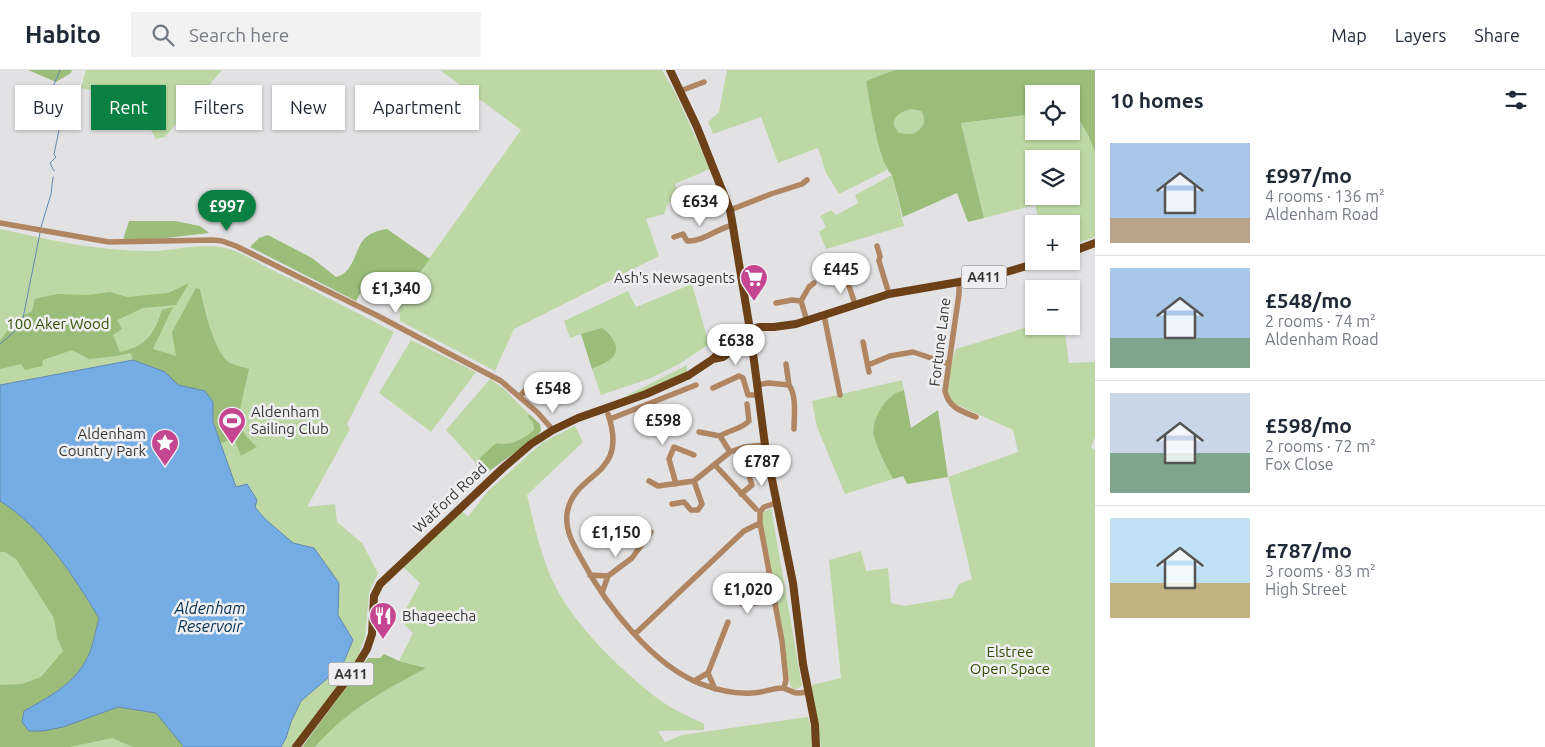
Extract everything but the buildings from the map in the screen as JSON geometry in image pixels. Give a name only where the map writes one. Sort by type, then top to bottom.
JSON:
[{"type":"main road","points":[[670,70],[698,127],[730,210],[751,334],[757,395],[765,445],[792,574],[807,692],[815,725],[816,747]]},
{"type":"main road","points":[[1080,249],[1095,243]]},
{"type":"main road","name":"A411","points":[[751,334],[759,327],[774,327],[807,321],[889,294],[958,282],[1025,266]]},
{"type":"main road","points":[[725,347],[748,321]]},
{"type":"main road","name":"Watford Road","points":[[296,747],[355,669],[367,649],[372,634],[374,596],[380,584],[503,468],[531,444],[553,430],[578,418],[665,387],[713,359],[725,347],[751,334]]},
{"type":"main road","name":"Watford Road","points":[[713,359],[736,349],[751,334]]},
{"type":"main road","points":[[736,349],[745,349],[754,356]]},
{"type":"street","points":[[680,91],[704,82]]},
{"type":"street","points":[[730,210],[802,184],[807,180]]},
{"type":"street","points":[[0,223],[109,242],[213,240],[229,243],[378,316],[501,381],[520,396],[553,430]]},
{"type":"street","points":[[674,237],[683,234],[687,241],[696,240],[733,225]]},
{"type":"street","points":[[877,246],[880,256],[879,261],[889,294]]},
{"type":"street","points":[[847,280],[855,304]]},
{"type":"street","name":"Fortune Lane","points":[[958,282],[959,294],[945,391],[947,401],[955,408],[976,417]]},
{"type":"street","points":[[807,321],[801,301],[809,287],[814,283]]},
{"type":"street","points":[[776,303],[792,300],[801,301]]},
{"type":"street","points":[[824,316],[840,395]]},
{"type":"street","points":[[863,342],[869,372]]},
{"type":"street","points":[[868,365],[890,356],[913,352],[949,364]]},
{"type":"street","points":[[786,364],[794,405],[794,429]]},
{"type":"street","points":[[713,388],[739,376],[743,378],[748,395],[757,395]]},
{"type":"street","points":[[520,396],[534,381],[556,377]]},
{"type":"street","points":[[756,385],[770,383],[790,386]]},
{"type":"street","points":[[696,385],[609,417],[614,434],[614,444],[607,462],[574,496],[569,504],[567,512],[569,534],[590,575],[602,593],[635,634],[668,664],[694,681],[715,689],[734,693],[752,693],[784,688],[794,693],[807,692]]},
{"type":"street","points":[[699,432],[720,436],[727,431],[746,425],[749,421],[747,404]]},
{"type":"street","points":[[720,436],[730,452]]},
{"type":"street","points":[[649,481],[658,486],[694,481],[730,452],[744,447],[765,445]]},
{"type":"street","points":[[676,484],[669,459],[674,447],[694,455]]},
{"type":"street","points":[[716,465],[756,509]]},
{"type":"street","points":[[741,494],[752,484],[747,470]]},
{"type":"street","points":[[672,504],[684,502],[691,510],[698,510],[702,504],[694,481]]},
{"type":"street","points":[[776,503],[761,509],[760,523],[775,599],[786,680],[784,688]]},
{"type":"street","points":[[635,634],[744,531],[760,523]]},
{"type":"street","points":[[602,593],[608,576],[632,558],[651,532]]},
{"type":"street","points":[[590,575],[608,576]]},
{"type":"street","points":[[732,595],[745,606],[775,599]]},
{"type":"street","points":[[694,681],[708,673],[728,622]]},
{"type":"street","points":[[708,673],[715,689]]},
{"type":"green space","points":[[28,70],[72,70],[71,73],[56,82]]},
{"type":"green space","points":[[86,70],[222,70],[209,85],[176,85],[176,124],[165,137],[156,139],[151,130],[166,130],[166,85],[91,85],[91,90],[81,88]]},
{"type":"green space","points":[[440,70],[662,70],[675,92],[710,169],[675,184],[680,197],[668,203],[664,214],[646,219],[659,256],[514,329],[495,371],[400,321],[399,305],[406,291],[521,130],[479,99],[479,85],[460,85]]},
{"type":"green space","points":[[727,70],[894,70],[866,81],[879,143],[887,170],[839,194],[826,173],[818,148],[778,163],[761,117],[713,134],[708,122],[719,112]]},
{"type":"green space","points":[[894,70],[1095,70],[1095,152],[1080,121],[1080,85],[1025,85],[1025,115],[961,123],[984,218],[968,222],[957,193],[903,217],[892,175],[883,158],[872,117],[866,81]],"holes":[[[911,109],[921,111],[923,125],[912,134],[899,133],[894,124],[894,120],[899,114]]]},
{"type":"green space","points":[[911,109],[921,111],[924,118],[923,125],[912,134],[899,133],[894,120],[902,112]]},
{"type":"green space","points":[[1025,115],[1025,140],[1080,140],[1080,121],[1095,152],[1095,237],[1080,242],[1080,215],[1038,215],[1035,205],[984,218],[961,123]]},
{"type":"green space","points":[[892,175],[904,226],[826,249],[819,232],[826,227],[820,216],[831,210],[836,215],[858,203],[855,195]]},
{"type":"green space","points":[[129,221],[175,221],[200,226],[209,233],[149,240],[123,240]]},
{"type":"green space","name":"Aldenham Country Park","points":[[0,229],[55,241],[130,251],[158,251],[203,246],[227,248],[394,332],[347,424],[350,429],[307,507],[335,504],[337,522],[362,543],[378,573],[369,593],[365,637],[357,659],[294,747],[0,747]]},
{"type":"green space","points":[[387,229],[430,259],[406,291],[372,273],[356,301],[250,247],[259,238],[268,235],[312,258],[336,277],[347,271],[364,239],[375,232]]},
{"type":"green space","name":"100 Aker Wood","points":[[189,283],[176,305],[143,308],[117,320],[122,329],[113,335],[120,352],[143,343],[152,333],[162,310],[173,307],[153,349],[176,356],[172,332],[196,288],[200,289],[217,347],[227,361],[249,369],[238,418],[245,435],[257,447],[241,456],[234,439],[221,443],[213,422],[213,402],[205,391],[178,385],[165,372],[133,360],[131,353],[89,359],[72,350],[43,360],[42,366],[25,370],[21,364],[0,369],[0,341],[15,320],[32,311],[35,299],[57,294],[88,295],[110,292],[127,297],[168,293]]},
{"type":"green space","points":[[692,284],[709,344],[681,363],[651,378],[601,395],[592,369],[612,358],[581,334],[570,338],[564,321],[628,291],[636,307]]},
{"type":"green space","points":[[602,328],[612,338],[616,350],[611,359],[592,369],[581,334]]},
{"type":"green space","name":"Elstree Open Space","points":[[1025,328],[1025,335],[1065,335],[1069,363],[1095,362],[1095,436],[1091,448],[1095,450],[1095,747],[821,747],[811,694],[812,685],[841,678],[829,560],[861,551],[866,571],[888,568],[891,603],[904,606],[952,598],[959,584],[972,579],[948,477],[1018,452],[1013,430],[953,403],[949,397],[947,384],[949,369],[956,349]]},
{"type":"green space","points":[[411,340],[476,372],[431,432],[379,393]]},
{"type":"green space","points":[[687,365],[687,372],[637,394],[624,397]]},
{"type":"green space","points":[[490,379],[503,388],[529,414],[528,417],[533,423],[534,430],[516,442],[496,443],[475,462],[446,430]]},
{"type":"green space","points":[[902,380],[904,390],[894,394],[884,462],[893,479],[845,494],[817,427],[812,401]]},
{"type":"green space","points":[[904,390],[911,428],[938,410],[948,477],[907,484],[903,476],[893,479],[885,464],[874,436],[874,425],[878,413],[889,398],[895,393]]},
{"type":"green space","points":[[529,414],[540,424],[541,431],[535,438],[481,477],[475,462],[496,443],[506,444],[516,441],[534,430],[533,423],[528,417]]},
{"type":"green space","points":[[575,426],[583,442],[527,495],[540,545],[548,570],[559,593],[568,608],[591,637],[633,678],[661,701],[704,724],[704,730],[658,731],[665,742],[682,735],[808,717],[812,731],[812,747],[315,747],[353,712],[425,668],[399,661],[413,633],[400,620],[420,583],[403,567],[462,511],[468,517],[487,492],[543,442]]},
{"type":"green space","points":[[0,501],[16,512],[44,539],[67,569],[99,618],[90,652],[78,672],[63,687],[24,711],[63,727],[118,707],[156,713],[184,747],[133,747],[112,738],[70,747],[0,747],[0,685],[22,684],[41,677],[63,651],[57,637],[54,618],[16,559],[5,552],[0,552]]},
{"type":"green space","points":[[771,508],[802,686],[796,689],[793,689],[790,684],[762,519],[762,513]]},
{"type":"green space","points":[[384,654],[399,661],[426,668],[367,702],[340,722],[315,747],[302,747],[368,658],[380,658]]},
{"type":"water","name":"Aldenham Reservoir","points":[[133,360],[165,372],[178,385],[205,391],[213,402],[213,422],[236,487],[247,484],[257,500],[255,507],[264,518],[293,543],[314,548],[339,583],[338,615],[353,640],[342,666],[301,701],[281,747],[184,747],[156,713],[118,707],[63,727],[43,731],[29,731],[22,722],[24,711],[63,687],[85,663],[90,652],[99,618],[67,569],[44,539],[16,512],[0,501],[0,385]]},
{"type":"waterway","points":[[54,171],[50,163],[56,157],[54,154],[62,116],[50,94],[60,70]]},
{"type":"waterway","points":[[41,227],[51,194],[53,177]]},
{"type":"waterway","points":[[0,344],[14,332],[23,318],[40,233]]},
{"type":"place","name":"Ash's Newsagents","points":[[754,302]]},
{"type":"place","name":"Aldenham Sailing Club","points":[[232,445]]},
{"type":"place","name":"Aldenham Country Park","points":[[165,467]]},
{"type":"place","name":"Bhageecha","points":[[383,640]]}]
